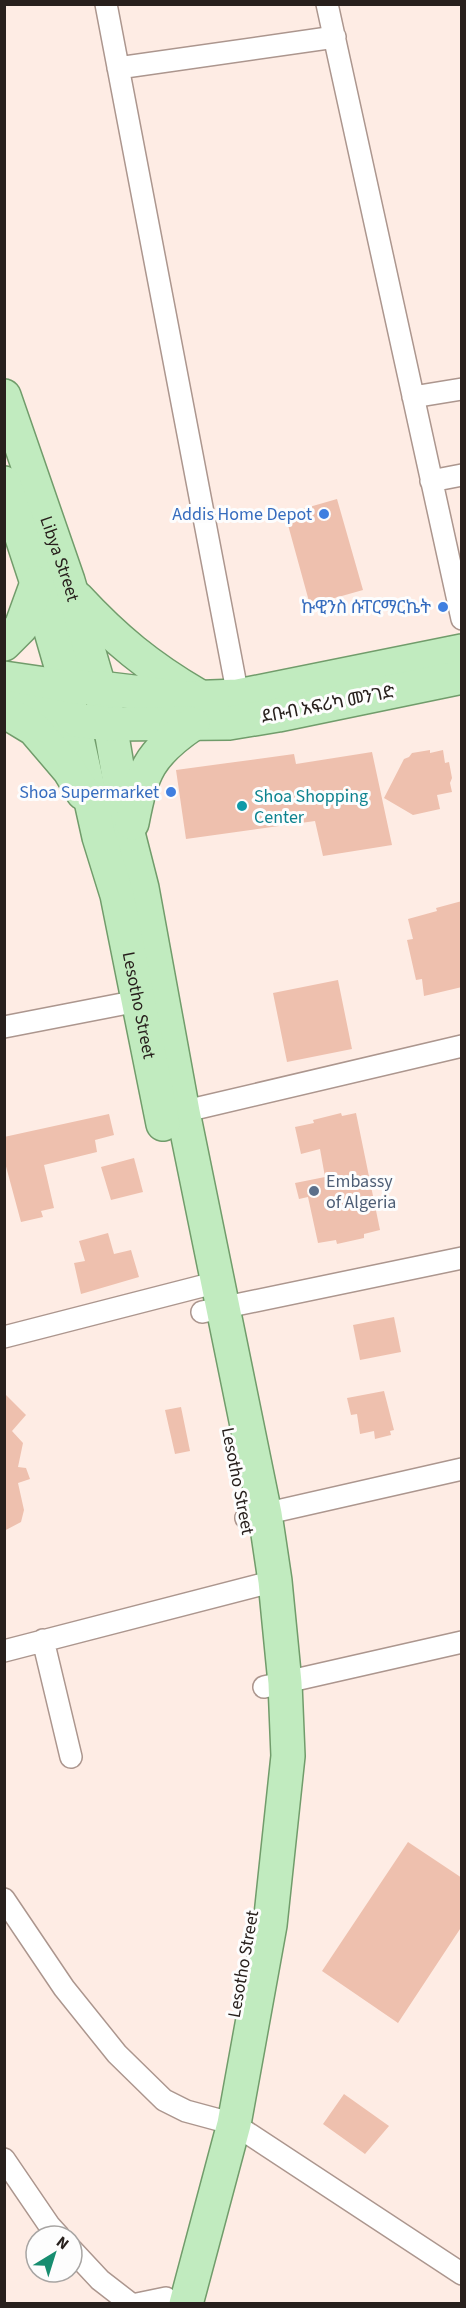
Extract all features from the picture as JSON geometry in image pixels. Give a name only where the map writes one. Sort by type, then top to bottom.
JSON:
[{"type":"main road","name":"Libya Street","points":[[4,396],[72,592],[110,724]]},
{"type":"main road","name":"Libya Street","points":[[4,483],[37,583],[64,676]]},
{"type":"main road","points":[[4,644],[21,627],[37,583]]},
{"type":"main road","points":[[72,592],[108,632],[166,677],[197,711]]},
{"type":"main road","name":"ደቡብ አፍሪካ መንገድ","points":[[197,711],[238,696],[462,651]]},
{"type":"main road","points":[[4,678],[64,676],[100,688],[184,698],[197,711]]},
{"type":"main road","name":"Lesotho Street","points":[[64,676],[94,813],[150,998]]},
{"type":"main road","name":"ደቡብ አፍሪካ መንገድ","points":[[197,711],[229,723],[462,677]]},
{"type":"main road","points":[[4,709],[110,724],[197,711]]},
{"type":"main road","points":[[4,709],[34,729],[52,749],[69,770],[94,813]]},
{"type":"main road","points":[[129,837],[138,788],[152,760],[197,711]]},
{"type":"main road","name":"Lesotho Street","points":[[110,724],[129,837],[142,888],[150,998],[255,1516],[266,1583],[274,1685],[288,1756],[270,1925],[224,2121],[163,2302]]},
{"type":"street","points":[[106,4],[238,696]]},
{"type":"street","points":[[327,4],[462,619]]},
{"type":"street","points":[[118,68],[334,38]]},
{"type":"street","points":[[413,397],[462,389]]},
{"type":"street","points":[[431,481],[462,475]]},
{"type":"street","points":[[4,1027],[150,998]]},
{"type":"street","points":[[172,1114],[462,1046]]},
{"type":"street","points":[[4,1337],[210,1297],[462,1258]]},
{"type":"street","points":[[255,1516],[462,1470]]},
{"type":"street","points":[[4,1650],[266,1583]]},
{"type":"street","points":[[43,1640],[71,1758]]},
{"type":"street","points":[[274,1685],[462,1642]]},
{"type":"street","points":[[4,1899],[64,1988],[117,2054],[164,2100],[186,2112],[224,2121],[462,2274]]},
{"type":"street","points":[[4,2159],[48,2224]]},
{"type":"street","points":[[84,2263],[100,2280],[131,2304]]},
{"type":"building","points":[[337,499],[363,590],[310,605],[285,514]]},
{"type":"building","points":[[430,750],[430,753],[443,750],[445,763],[449,762],[452,792],[437,795],[440,809],[413,815],[384,798],[404,759],[412,753]]},
{"type":"building","points":[[372,752],[392,845],[323,856],[315,821],[186,839],[176,770],[294,754],[296,764]]},
{"type":"building","points":[[462,901],[462,987],[424,996],[422,979],[416,980],[407,940],[413,939],[408,919]]},
{"type":"building","points":[[338,980],[352,1049],[287,1062],[273,993]]},
{"type":"building","points":[[341,1113],[342,1116],[356,1113],[380,1230],[364,1234],[364,1238],[337,1244],[336,1240],[318,1243],[308,1197],[299,1199],[295,1183],[325,1177],[320,1149],[301,1154],[295,1127]]},
{"type":"building","points":[[109,1114],[114,1135],[95,1140],[97,1152],[44,1165],[54,1208],[41,1211],[43,1217],[21,1222],[4,1159],[4,1137]]},
{"type":"building","points":[[134,1158],[143,1192],[111,1200],[101,1167]]},
{"type":"building","points":[[108,1233],[114,1254],[131,1250],[139,1277],[81,1294],[74,1263],[85,1261],[79,1241]]},
{"type":"building","points":[[394,1317],[401,1352],[360,1360],[353,1325]]},
{"type":"building","points":[[384,1391],[394,1430],[390,1431],[391,1435],[375,1439],[374,1431],[360,1434],[357,1414],[351,1415],[347,1398]]},
{"type":"building","points":[[4,1393],[26,1415],[12,1431],[23,1443],[18,1467],[26,1468],[30,1479],[18,1483],[24,1510],[21,1522],[4,1531]]},
{"type":"building","points":[[181,1407],[190,1451],[175,1454],[165,1410]]},
{"type":"building","points":[[408,1842],[462,1878],[462,1926],[398,2023],[322,1971]]},
{"type":"building","points":[[344,2094],[389,2126],[365,2154],[323,2124]]},
{"type":"place","name":"Addis Home Depot","points":[[324,514]]},
{"type":"place","name":"ኩዊንስ ሱፐርማርኬት","points":[[443,607]]},
{"type":"place","name":"Shoa Supermarket","points":[[171,792]]},
{"type":"place","name":"Shoa Shopping Center","points":[[242,806]]},
{"type":"place","name":"Embassy of Algeria","points":[[314,1191]]}]
